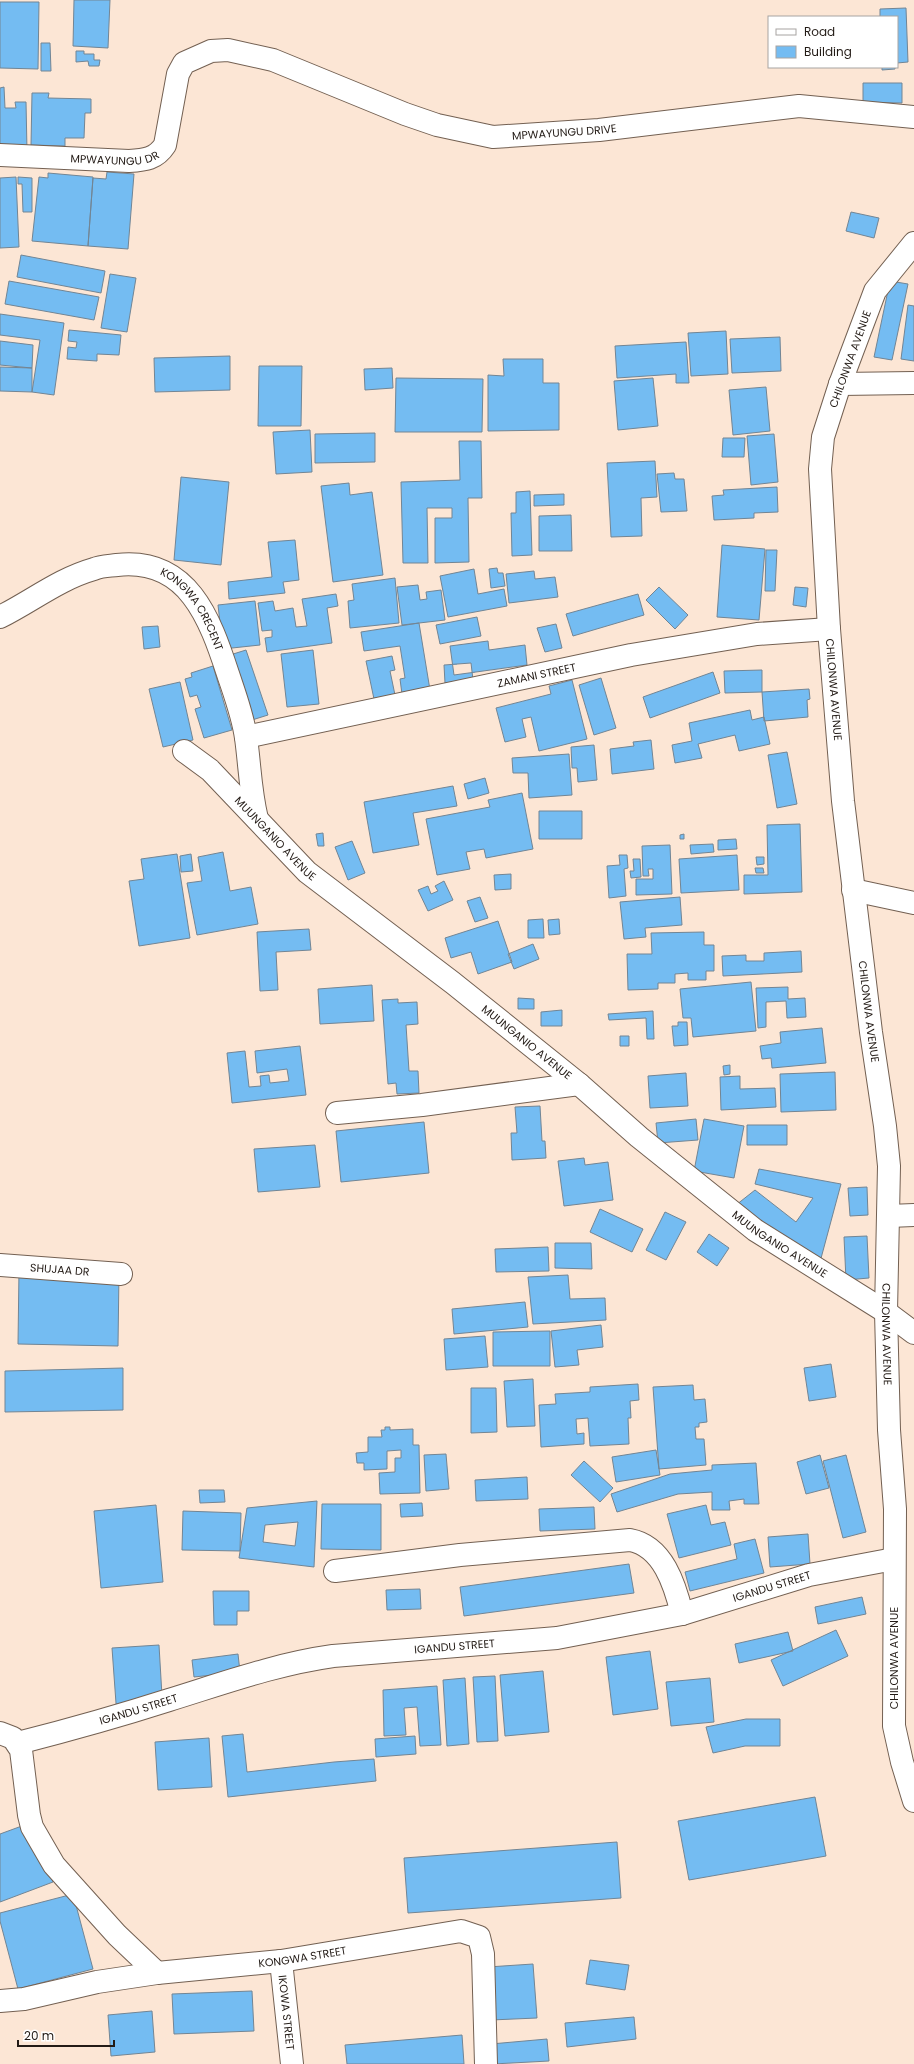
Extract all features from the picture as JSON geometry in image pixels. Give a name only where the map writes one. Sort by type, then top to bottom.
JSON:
[{"type":"street","name":"MPWAYUNGU DRIVE","points":[[228,50],[273,60],[405,114],[437,125],[493,136],[599,130],[798,106],[914,116]]},
{"type":"street","name":"MPWAYUNGU DR","points":[[0,155],[129,162],[148,159],[159,154],[165,145],[178,74],[184,63],[211,51],[228,50]]},
{"type":"street","name":"CHILONWA AVENUE","points":[[914,243],[875,291],[840,384],[823,437],[820,469],[829,629],[853,890],[871,1032],[886,1126],[889,1166],[886,1312],[889,1430],[895,1509],[894,1726],[902,1762],[914,1801]]},
{"type":"street","points":[[840,384],[914,383]]},
{"type":"street","name":"KONGWA CRECENT","points":[[0,617],[72,576],[95,568],[132,564],[153,568],[178,579],[194,595],[206,618],[225,666],[246,737],[251,794],[258,820]]},
{"type":"street","name":"ZAMANI STREET","points":[[246,737],[639,654],[757,634],[829,629]]},
{"type":"street","name":"MUUNGANIO AVENUE","points":[[184,751],[210,770],[307,872],[453,983],[579,1084],[640,1137],[755,1230],[886,1312],[914,1333]]},
{"type":"street","points":[[853,890],[914,903]]},
{"type":"street","points":[[337,1113],[422,1105],[579,1084]]},
{"type":"street","points":[[889,1216],[914,1216]]},
{"type":"street","name":"SHUJAA DR","points":[[0,1265],[120,1274]]},
{"type":"street","points":[[335,1571],[460,1555],[630,1540],[647,1546],[665,1567],[677,1592],[682,1614]]},
{"type":"street","name":"IGANDU STREET","points":[[9,1738],[117,1717],[261,1671],[304,1660],[333,1656],[557,1638],[682,1614],[809,1575],[894,1559]]},
{"type":"street","points":[[9,1738],[22,1757],[29,1815],[32,1827],[54,1865],[117,1935],[157,1973]]},
{"type":"street","name":"KONGWA STREET","points":[[0,2001],[24,1999],[97,1982],[157,1973],[281,1961],[461,1931],[479,1937],[483,1954],[486,2064]]},
{"type":"street","name":"IKOWA STREET","points":[[281,1961],[292,2064]]},
{"type":"building","points":[[74,0],[110,0],[108,48],[73,46]]},
{"type":"building","points":[[0,2],[39,2],[38,69],[0,68]]},
{"type":"building","points":[[906,8],[908,62],[898,63],[898,16],[880,16],[880,9]]},
{"type":"building","points":[[41,43],[50,43],[51,71],[41,71]]},
{"type":"building","points":[[76,51],[84,51],[84,54],[94,54],[94,60],[100,60],[99,66],[89,66],[88,61],[76,62]]},
{"type":"building","points":[[882,68],[895,68],[895,69],[882,70]]},
{"type":"building","points":[[863,83],[902,83],[902,103],[863,102]]},
{"type":"building","points":[[4,87],[5,108],[16,108],[15,102],[26,102],[27,151],[0,152],[0,88]]},
{"type":"building","points":[[32,93],[49,93],[48,98],[91,99],[91,113],[85,113],[84,138],[65,138],[65,146],[31,145]]},
{"type":"building","points":[[107,172],[134,174],[128,249],[88,246],[93,178],[106,179]]},
{"type":"building","points":[[48,173],[93,177],[88,246],[32,241],[39,177],[48,178]]},
{"type":"building","points":[[16,177],[19,247],[0,248],[0,178]]},
{"type":"building","points":[[18,177],[32,178],[32,212],[23,212],[22,184],[18,184]]},
{"type":"building","points":[[851,212],[879,218],[874,238],[846,231]]},
{"type":"building","points":[[21,255],[105,271],[101,293],[17,277]]},
{"type":"building","points":[[110,274],[136,278],[127,332],[101,328]]},
{"type":"building","points":[[9,281],[99,297],[94,320],[5,304]]},
{"type":"building","points":[[890,281],[908,284],[892,360],[874,357]]},
{"type":"building","points":[[908,305],[914,306],[914,361],[901,359]]},
{"type":"building","points":[[0,314],[64,323],[54,395],[32,392],[40,340],[0,335]]},
{"type":"building","points":[[69,330],[121,335],[119,355],[97,354],[97,361],[67,359],[68,347],[76,348],[77,342],[68,341]]},
{"type":"building","points":[[726,331],[728,374],[691,376],[688,333]]},
{"type":"building","points":[[780,337],[781,371],[732,373],[730,339]]},
{"type":"building","points":[[0,341],[33,345],[32,368],[0,365]]},
{"type":"building","points":[[686,342],[689,383],[676,383],[676,374],[617,378],[615,346]]},
{"type":"building","points":[[230,356],[230,390],[155,392],[154,358]]},
{"type":"building","points":[[503,359],[543,359],[543,383],[559,383],[559,430],[488,431],[488,375],[504,376]]},
{"type":"building","points":[[259,366],[302,366],[301,426],[258,426]]},
{"type":"building","points":[[0,367],[32,368],[32,392],[0,391]]},
{"type":"building","points":[[392,368],[393,388],[365,390],[364,369]]},
{"type":"building","points":[[396,378],[483,379],[482,432],[395,432]]},
{"type":"building","points":[[653,378],[658,426],[618,430],[614,381]]},
{"type":"building","points":[[766,387],[770,431],[733,435],[729,390]]},
{"type":"building","points":[[310,430],[312,472],[276,474],[273,432]]},
{"type":"building","points":[[375,433],[375,462],[315,463],[315,434]]},
{"type":"building","points":[[774,434],[778,482],[751,485],[747,436]]},
{"type":"building","points":[[723,438],[745,438],[744,457],[722,457]]},
{"type":"building","points":[[459,441],[481,441],[482,498],[468,498],[469,562],[435,563],[435,518],[452,518],[452,508],[427,508],[428,563],[403,563],[401,482],[460,480]]},
{"type":"building","points":[[655,461],[657,497],[641,498],[642,536],[611,537],[607,463]]},
{"type":"building","points":[[674,473],[675,479],[684,479],[687,511],[661,512],[657,474]]},
{"type":"building","points":[[181,477],[229,482],[221,565],[174,560]]},
{"type":"building","points":[[349,483],[350,495],[372,492],[383,575],[333,582],[321,486]]},
{"type":"building","points":[[777,487],[778,512],[754,513],[754,518],[714,520],[712,496],[724,495],[723,490]]},
{"type":"building","points":[[530,491],[532,555],[512,556],[511,513],[516,513],[516,492]]},
{"type":"building","points":[[564,494],[564,505],[534,506],[534,495]]},
{"type":"building","points":[[571,515],[572,551],[539,551],[539,516]]},
{"type":"building","points":[[295,540],[299,580],[283,582],[285,593],[229,599],[228,582],[272,577],[268,542]]},
{"type":"building","points":[[722,545],[765,549],[759,620],[717,617]]},
{"type":"building","points":[[766,550],[777,550],[775,591],[765,591]]},
{"type":"building","points":[[497,568],[498,573],[503,573],[505,586],[491,588],[489,569]]},
{"type":"building","points":[[474,569],[478,594],[504,589],[507,606],[448,617],[440,576]]},
{"type":"building","points":[[534,571],[535,579],[555,577],[558,597],[509,603],[506,574]]},
{"type":"building","points":[[395,578],[399,623],[350,628],[348,601],[354,600],[352,584]]},
{"type":"building","points":[[418,585],[420,600],[427,599],[426,592],[441,590],[445,620],[402,625],[397,587]]},
{"type":"building","points":[[659,587],[688,615],[675,629],[646,600]]},
{"type":"building","points":[[795,587],[808,588],[806,607],[793,605]]},
{"type":"building","points":[[336,594],[338,606],[327,608],[332,643],[267,652],[265,638],[272,637],[272,630],[262,631],[258,603],[273,601],[275,611],[293,608],[296,627],[307,626],[302,599]]},
{"type":"building","points":[[638,594],[644,615],[573,636],[566,614]]},
{"type":"building","points":[[255,601],[260,645],[223,649],[218,605]]},
{"type":"building","points":[[477,617],[481,636],[440,644],[436,625]]},
{"type":"building","points":[[419,623],[430,690],[402,694],[400,679],[405,678],[400,646],[364,651],[361,632]]},
{"type":"building","points":[[556,624],[562,648],[545,652],[537,628]]},
{"type":"building","points":[[158,626],[160,647],[144,649],[142,627]]},
{"type":"building","points":[[488,641],[489,650],[525,645],[527,665],[454,675],[450,646]]},
{"type":"building","points":[[246,650],[268,715],[252,720],[230,655]]},
{"type":"building","points":[[313,650],[319,704],[287,707],[281,654]]},
{"type":"building","points":[[392,656],[395,670],[390,671],[395,695],[374,699],[366,661]]},
{"type":"building","points":[[471,663],[473,680],[445,683],[444,665]]},
{"type":"building","points":[[213,666],[232,730],[204,738],[195,709],[201,707],[197,695],[190,697],[185,679],[192,677],[191,673]]},
{"type":"building","points":[[762,670],[762,692],[725,693],[724,671]]},
{"type":"building","points":[[713,672],[720,693],[650,718],[643,697]]},
{"type":"building","points":[[601,678],[616,728],[594,735],[579,685]]},
{"type":"building","points":[[572,680],[587,739],[539,751],[531,717],[522,719],[526,737],[505,742],[496,708],[551,694],[549,686]]},
{"type":"building","points":[[180,682],[193,740],[163,747],[149,689]]},
{"type":"building","points":[[809,689],[810,699],[807,700],[808,717],[764,721],[762,692]]},
{"type":"building","points":[[750,710],[752,720],[764,717],[770,744],[739,751],[735,735],[698,744],[702,758],[675,763],[672,745],[692,741],[689,723]]},
{"type":"building","points":[[651,740],[654,769],[612,774],[610,749],[634,746],[633,742]]},
{"type":"building","points":[[594,745],[597,780],[578,782],[577,768],[572,768],[571,747]]},
{"type":"building","points":[[787,752],[797,804],[777,808],[768,755]]},
{"type":"building","points":[[569,754],[572,795],[529,798],[528,773],[513,773],[512,758]]},
{"type":"building","points":[[485,778],[489,793],[468,799],[464,784]]},
{"type":"building","points":[[453,786],[457,806],[413,813],[419,845],[373,853],[364,802]]},
{"type":"building","points":[[522,793],[533,849],[486,858],[484,849],[466,852],[470,869],[437,875],[426,819],[490,807],[488,800]]},
{"type":"building","points":[[539,811],[582,811],[582,839],[539,839]]},
{"type":"building","points":[[800,824],[802,892],[744,894],[744,875],[768,875],[767,825]]},
{"type":"building","points":[[323,833],[324,846],[318,846],[316,834]]},
{"type":"building","points":[[684,834],[684,839],[680,839],[680,835]]},
{"type":"building","points":[[736,839],[737,849],[718,850],[718,840]]},
{"type":"building","points":[[352,841],[365,873],[348,880],[335,847]]},
{"type":"building","points":[[713,844],[714,852],[691,854],[690,845]]},
{"type":"building","points":[[670,845],[672,894],[636,895],[636,879],[653,879],[653,869],[648,869],[649,876],[643,876],[642,846]]},
{"type":"building","points":[[223,852],[230,891],[251,887],[258,924],[197,935],[187,883],[202,881],[198,857]]},
{"type":"building","points":[[177,854],[190,938],[139,946],[129,881],[144,879],[141,859]]},
{"type":"building","points":[[191,854],[193,871],[181,872],[180,856]]},
{"type":"building","points":[[619,855],[627,855],[628,868],[624,869],[626,896],[609,898],[607,866],[620,865]]},
{"type":"building","points":[[737,855],[739,890],[681,893],[679,859]]},
{"type":"building","points":[[756,857],[764,857],[764,864],[757,865]]},
{"type":"building","points":[[633,859],[640,859],[641,877],[631,878],[630,871],[634,871]]},
{"type":"building","points":[[755,868],[763,868],[764,873],[756,873]]},
{"type":"building","points":[[511,874],[511,889],[495,890],[494,875]]},
{"type":"building","points":[[444,881],[453,900],[428,911],[418,890],[428,886],[431,894],[438,891],[435,886]]},
{"type":"building","points":[[480,897],[488,918],[475,922],[467,901]]},
{"type":"building","points":[[680,897],[682,925],[645,928],[646,937],[624,939],[620,902]]},
{"type":"building","points":[[543,919],[544,938],[528,938],[528,920]]},
{"type":"building","points":[[559,919],[560,934],[549,935],[548,920]]},
{"type":"building","points":[[498,921],[512,962],[478,974],[471,952],[451,958],[445,938]]},
{"type":"building","points":[[309,929],[311,950],[276,952],[278,990],[260,991],[257,932]]},
{"type":"building","points":[[704,932],[704,945],[714,945],[714,971],[706,971],[706,980],[688,980],[688,973],[675,974],[675,983],[658,983],[658,989],[628,990],[627,954],[652,954],[651,933]]},
{"type":"building","points":[[533,944],[539,959],[514,969],[508,954]]},
{"type":"building","points":[[801,951],[802,972],[723,976],[722,956],[746,955],[746,961],[764,961],[764,953]]},
{"type":"building","points":[[751,982],[756,1031],[693,1037],[691,1018],[683,1018],[680,989]]},
{"type":"building","points":[[372,985],[374,1021],[320,1024],[318,989]]},
{"type":"building","points":[[788,987],[788,999],[805,998],[806,1017],[787,1018],[786,1001],[766,1002],[766,1027],[758,1028],[756,988]]},
{"type":"building","points":[[518,998],[534,999],[534,1009],[518,1009]]},
{"type":"building","points":[[398,999],[398,1003],[417,1002],[418,1024],[406,1025],[409,1071],[418,1071],[419,1093],[397,1094],[396,1083],[388,1084],[382,1000]]},
{"type":"building","points":[[562,1010],[562,1026],[541,1026],[541,1012]]},
{"type":"building","points":[[653,1011],[654,1039],[647,1039],[646,1018],[609,1020],[608,1014]]},
{"type":"building","points":[[678,1022],[687,1022],[688,1045],[674,1046],[672,1026],[678,1026]]},
{"type":"building","points":[[822,1028],[826,1063],[772,1068],[771,1058],[762,1059],[760,1046],[781,1043],[780,1032]]},
{"type":"building","points":[[620,1036],[629,1036],[629,1046],[620,1046]]},
{"type":"building","points":[[300,1046],[306,1095],[232,1103],[227,1053],[245,1051],[249,1087],[261,1086],[260,1076],[269,1075],[270,1083],[289,1081],[287,1069],[257,1073],[255,1051]]},
{"type":"building","points":[[730,1065],[730,1074],[724,1075],[723,1066]]},
{"type":"building","points":[[835,1072],[836,1110],[781,1112],[780,1074]]},
{"type":"building","points":[[686,1073],[688,1106],[650,1108],[648,1076]]},
{"type":"building","points":[[740,1076],[740,1089],[775,1088],[776,1107],[721,1110],[720,1077]]},
{"type":"building","points":[[540,1106],[542,1141],[545,1141],[546,1158],[512,1160],[511,1133],[517,1133],[515,1107]]},
{"type":"building","points":[[696,1119],[698,1140],[658,1143],[656,1123]]},
{"type":"building","points":[[704,1119],[744,1126],[734,1178],[694,1171]]},
{"type":"building","points":[[424,1122],[429,1173],[341,1182],[336,1131]]},
{"type":"building","points":[[747,1125],[787,1125],[787,1145],[747,1145]]},
{"type":"building","points":[[315,1145],[320,1187],[258,1192],[254,1149]]},
{"type":"building","points":[[584,1158],[585,1165],[608,1162],[613,1200],[564,1206],[558,1161]]},
{"type":"building","points":[[759,1169],[841,1184],[820,1262],[736,1205],[755,1190],[796,1222],[813,1198],[755,1184]]},
{"type":"building","points":[[867,1187],[868,1215],[850,1216],[848,1188]]},
{"type":"building","points":[[600,1209],[643,1229],[632,1252],[590,1232]]},
{"type":"building","points":[[665,1212],[686,1222],[666,1260],[646,1250]]},
{"type":"building","points":[[709,1234],[729,1248],[717,1266],[697,1252]]},
{"type":"building","points":[[867,1236],[869,1278],[846,1280],[844,1237]]},
{"type":"building","points":[[555,1243],[591,1243],[592,1269],[555,1268]]},
{"type":"building","points":[[548,1247],[549,1271],[496,1272],[495,1249]]},
{"type":"building","points":[[19,1270],[119,1271],[118,1346],[18,1344]]},
{"type":"building","points":[[568,1275],[570,1299],[605,1298],[606,1320],[533,1324],[528,1277]]},
{"type":"building","points":[[525,1302],[528,1327],[454,1334],[452,1309]]},
{"type":"building","points":[[601,1325],[603,1347],[577,1350],[579,1365],[555,1367],[551,1331]]},
{"type":"building","points":[[550,1331],[550,1366],[493,1366],[493,1332]]},
{"type":"building","points":[[485,1336],[488,1367],[446,1370],[444,1339]]},
{"type":"building","points":[[831,1364],[836,1397],[809,1401],[804,1368]]},
{"type":"building","points":[[123,1368],[123,1410],[5,1412],[5,1371]]},
{"type":"building","points":[[533,1379],[535,1426],[507,1427],[504,1381]]},
{"type":"building","points":[[638,1384],[639,1400],[630,1401],[631,1418],[628,1418],[629,1444],[590,1446],[588,1418],[576,1419],[577,1434],[584,1433],[584,1444],[541,1447],[539,1405],[556,1404],[555,1394],[590,1392],[590,1387]]},
{"type":"building","points":[[693,1385],[694,1400],[705,1399],[707,1422],[699,1423],[699,1427],[695,1427],[696,1439],[704,1439],[706,1465],[659,1469],[653,1387]]},
{"type":"building","points":[[471,1388],[496,1388],[497,1432],[471,1433]]},
{"type":"building","points":[[385,1427],[390,1427],[390,1430],[413,1429],[413,1445],[419,1445],[420,1493],[380,1494],[379,1473],[395,1472],[395,1458],[401,1458],[401,1450],[387,1451],[387,1469],[364,1470],[364,1463],[357,1463],[356,1453],[368,1452],[368,1437],[382,1437],[381,1430],[385,1430]]},
{"type":"building","points":[[656,1450],[660,1475],[616,1482],[612,1457]]},
{"type":"building","points":[[446,1454],[449,1489],[426,1491],[424,1455]]},
{"type":"building","points":[[820,1455],[829,1488],[806,1494],[797,1462]]},
{"type":"building","points":[[846,1455],[866,1532],[843,1538],[823,1461]]},
{"type":"building","points":[[584,1461],[613,1488],[600,1502],[571,1475]]},
{"type":"building","points":[[756,1463],[759,1504],[744,1504],[744,1499],[729,1501],[730,1510],[712,1510],[712,1492],[678,1494],[617,1512],[611,1494],[670,1474],[712,1470],[712,1465]]},
{"type":"building","points":[[527,1477],[528,1499],[476,1501],[475,1480]]},
{"type":"building","points":[[199,1490],[224,1490],[225,1502],[200,1503]]},
{"type":"building","points":[[317,1501],[314,1567],[239,1558],[247,1508]],"holes":[[[298,1522],[295,1546],[263,1542],[265,1525]]]},
{"type":"building","points":[[422,1503],[423,1516],[401,1517],[400,1504]]},
{"type":"building","points":[[322,1504],[381,1504],[381,1550],[321,1549]]},
{"type":"building","points":[[156,1505],[163,1582],[101,1588],[94,1511]]},
{"type":"building","points":[[706,1505],[711,1525],[725,1522],[731,1545],[679,1558],[667,1514]]},
{"type":"building","points":[[594,1507],[595,1529],[540,1531],[539,1509]]},
{"type":"building","points":[[183,1511],[241,1513],[240,1551],[182,1550]]},
{"type":"building","points":[[808,1534],[810,1564],[770,1567],[768,1537]]},
{"type":"building","points":[[755,1539],[764,1573],[690,1591],[685,1572],[737,1559],[734,1544]]},
{"type":"building","points":[[629,1564],[634,1593],[464,1616],[460,1587]]},
{"type":"building","points":[[420,1589],[421,1609],[387,1610],[386,1590]]},
{"type":"building","points":[[213,1591],[249,1591],[249,1611],[237,1611],[237,1625],[214,1625]]},
{"type":"building","points":[[862,1597],[866,1614],[818,1624],[815,1607]]},
{"type":"building","points":[[836,1630],[848,1656],[783,1686],[771,1660]]},
{"type":"building","points":[[788,1632],[793,1651],[739,1663],[735,1644]]},
{"type":"building","points":[[159,1645],[163,1713],[117,1717],[112,1648]]},
{"type":"building","points":[[650,1651],[658,1709],[613,1715],[606,1657]]},
{"type":"building","points":[[238,1654],[240,1672],[194,1677],[192,1660]]},
{"type":"building","points":[[543,1671],[549,1732],[505,1736],[500,1675]]},
{"type":"building","points":[[495,1676],[498,1741],[477,1742],[473,1677]]},
{"type":"building","points":[[465,1678],[469,1744],[447,1746],[443,1680]]},
{"type":"building","points":[[710,1678],[714,1722],[671,1726],[666,1682]]},
{"type":"building","points":[[437,1686],[441,1745],[420,1746],[417,1707],[404,1708],[406,1735],[384,1736],[383,1690]]},
{"type":"building","points":[[746,1719],[780,1719],[780,1746],[745,1746],[713,1753],[706,1727]]},
{"type":"building","points":[[243,1734],[247,1772],[374,1759],[376,1781],[228,1797],[222,1736]]},
{"type":"building","points":[[415,1736],[416,1754],[376,1757],[375,1739]]},
{"type":"building","points":[[209,1738],[212,1787],[158,1790],[155,1742]]},
{"type":"building","points":[[815,1797],[826,1856],[689,1880],[678,1821]]},
{"type":"building","points":[[30,1823],[53,1882],[0,1902],[0,1834]]},
{"type":"building","points":[[617,1842],[621,1898],[408,1913],[404,1858]]},
{"type":"building","points":[[73,1894],[93,1969],[18,1989],[0,1921],[0,1913]]},
{"type":"building","points":[[590,1960],[629,1965],[625,1990],[586,1984]]},
{"type":"building","points":[[533,1964],[537,2018],[491,2020],[488,1967]]},
{"type":"building","points":[[252,1991],[254,2031],[174,2034],[172,1994]]},
{"type":"building","points":[[152,2011],[155,2052],[111,2056],[108,2015]]},
{"type":"building","points":[[634,2017],[636,2039],[567,2047],[565,2023]]},
{"type":"building","points":[[462,2035],[464,2064],[347,2064],[345,2045]]},
{"type":"building","points":[[547,2039],[549,2061],[493,2064],[491,2044]]}]
